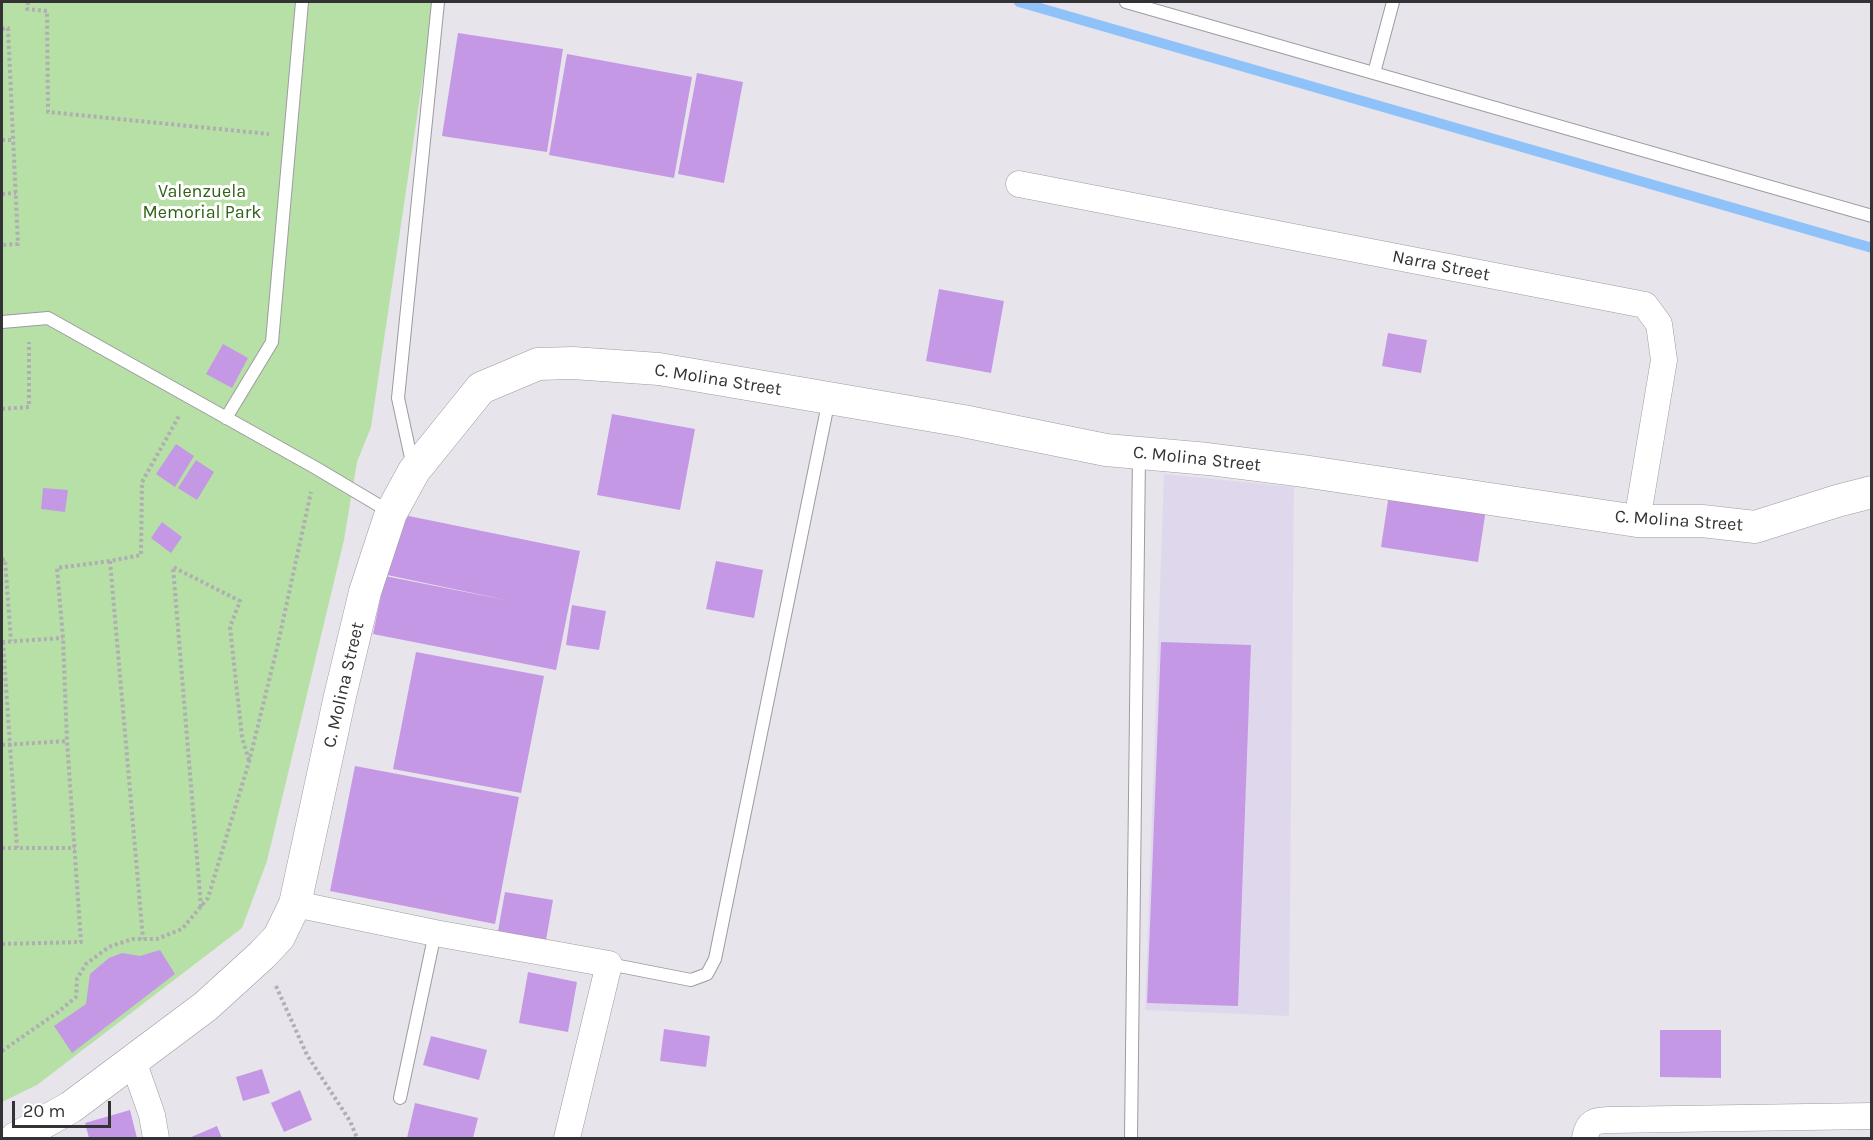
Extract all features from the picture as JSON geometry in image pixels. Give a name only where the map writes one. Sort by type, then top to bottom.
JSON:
[{"type":"street","name":"Narra Street","points":[[1019,184],[1645,305],[1659,324],[1665,360],[1636,521]]},
{"type":"street","name":"C. Molina Street","points":[[15,1138],[71,1107],[206,1006],[279,937],[295,904],[365,592],[391,513],[414,471],[481,388],[538,364],[573,363],[659,369],[963,421],[1106,450],[1208,459],[1291,470],[1636,521],[1702,521],[1755,527],[1872,492]]},
{"type":"street","points":[[295,904],[435,933],[609,964],[567,1138]]},
{"type":"street","points":[[133,1061],[152,1115],[156,1138]]},
{"type":"street","points":[[1586,1138],[1587,1128],[1594,1121],[1602,1120],[1872,1116]]},
{"type":"lane","points":[[226,418],[272,342],[302,2]]},
{"type":"lane","points":[[414,471],[398,398],[438,2]]},
{"type":"lane","points":[[1126,2],[1872,216]]},
{"type":"lane","points":[[1374,73],[1393,2]]},
{"type":"lane","points":[[2,322],[48,318],[316,468],[391,513]]},
{"type":"lane","points":[[609,964],[691,980],[707,974],[715,958],[829,398]]},
{"type":"lane","points":[[1131,1138],[1139,453]]},
{"type":"lane","points":[[400,1098],[435,933]]},
{"type":"path","points":[[28,2],[27,9],[47,11],[48,112],[291,136]]},
{"type":"path","points":[[2,29],[8,28],[18,244],[2,244]]},
{"type":"path","points":[[2,141],[14,140]]},
{"type":"path","points":[[2,194],[16,193]]},
{"type":"path","points":[[2,409],[29,407],[29,320]]},
{"type":"path","points":[[2,944],[81,942],[57,567],[141,555],[142,482],[190,397]]},
{"type":"path","points":[[2,1051],[76,997],[77,979],[86,964],[108,947],[132,939],[157,939],[182,929],[208,898],[249,762],[277,648],[316,468]]},
{"type":"path","points":[[2,560],[5,560],[11,641]]},
{"type":"path","points":[[110,561],[143,939]]},
{"type":"path","points":[[201,907],[173,567],[240,601],[230,627],[242,737],[249,762]]},
{"type":"path","points":[[17,848],[2,642],[63,638]]},
{"type":"path","points":[[2,745],[67,741]]},
{"type":"path","points":[[2,848],[75,848]]},
{"type":"path","points":[[262,955],[307,1055],[350,1121],[357,1138]]},
{"type":"shaded area","points":[[1164,474],[1294,487],[1289,1016],[1145,1010]]},
{"type":"green space","name":"Valenzuela Memorial Park","points":[[2,2],[434,2],[371,427],[357,462],[344,540],[267,861],[242,928],[37,1085],[2,1102]]},
{"type":"building","points":[[458,33],[563,49],[547,152],[442,136]]},
{"type":"building","points":[[567,54],[692,77],[674,178],[549,155]]},
{"type":"building","points":[[697,73],[743,82],[724,183],[678,174]]},
{"type":"building","points":[[939,289],[1004,301],[991,373],[926,361]]},
{"type":"building","points":[[1388,333],[1427,340],[1421,373],[1382,366]]},
{"type":"building","points":[[223,344],[248,358],[232,388],[206,374]]},
{"type":"building","points":[[612,414],[695,429],[680,510],[597,495]]},
{"type":"building","points":[[176,444],[194,456],[175,487],[156,474]]},
{"type":"building","points":[[196,460],[214,472],[197,500],[178,488]]},
{"type":"building","points":[[43,488],[68,490],[65,512],[41,509]]},
{"type":"building","points":[[1389,494],[1486,509],[1478,562],[1381,547]]},
{"type":"building","points":[[399,514],[580,551],[556,670],[373,634],[385,576],[511,601],[387,575]]},
{"type":"building","points":[[162,522],[182,537],[171,553],[151,538]]},
{"type":"building","points":[[716,561],[763,570],[754,618],[706,609]]},
{"type":"building","points":[[572,605],[606,611],[599,650],[566,645]]},
{"type":"building","points":[[1161,642],[1251,645],[1238,1006],[1147,1003]]},
{"type":"building","points":[[416,652],[544,676],[521,793],[393,769]]},
{"type":"building","points":[[355,766],[519,797],[495,924],[330,891]]},
{"type":"building","points":[[505,892],[553,900],[546,940],[498,931]]},
{"type":"building","points":[[160,950],[175,974],[72,1053],[54,1026],[86,1004],[90,974],[109,958],[122,953],[140,956]]},
{"type":"building","points":[[528,972],[577,982],[568,1032],[519,1023]]},
{"type":"building","points":[[664,1029],[710,1036],[706,1067],[660,1061]]},
{"type":"building","points":[[1660,1030],[1721,1030],[1721,1078],[1660,1077]]},
{"type":"building","points":[[431,1036],[487,1050],[479,1080],[423,1065]]},
{"type":"building","points":[[262,1069],[270,1093],[243,1101],[236,1077]]},
{"type":"building","points":[[300,1090],[312,1120],[284,1132],[271,1103]]},
{"type":"building","points":[[415,1103],[478,1118],[473,1138],[407,1138]]},
{"type":"building","points":[[130,1110],[137,1138],[89,1138],[85,1123]]},
{"type":"building","points":[[217,1126],[222,1138],[189,1138]]},
{"type":"waterway","points":[[1019,2],[1872,248]]}]
